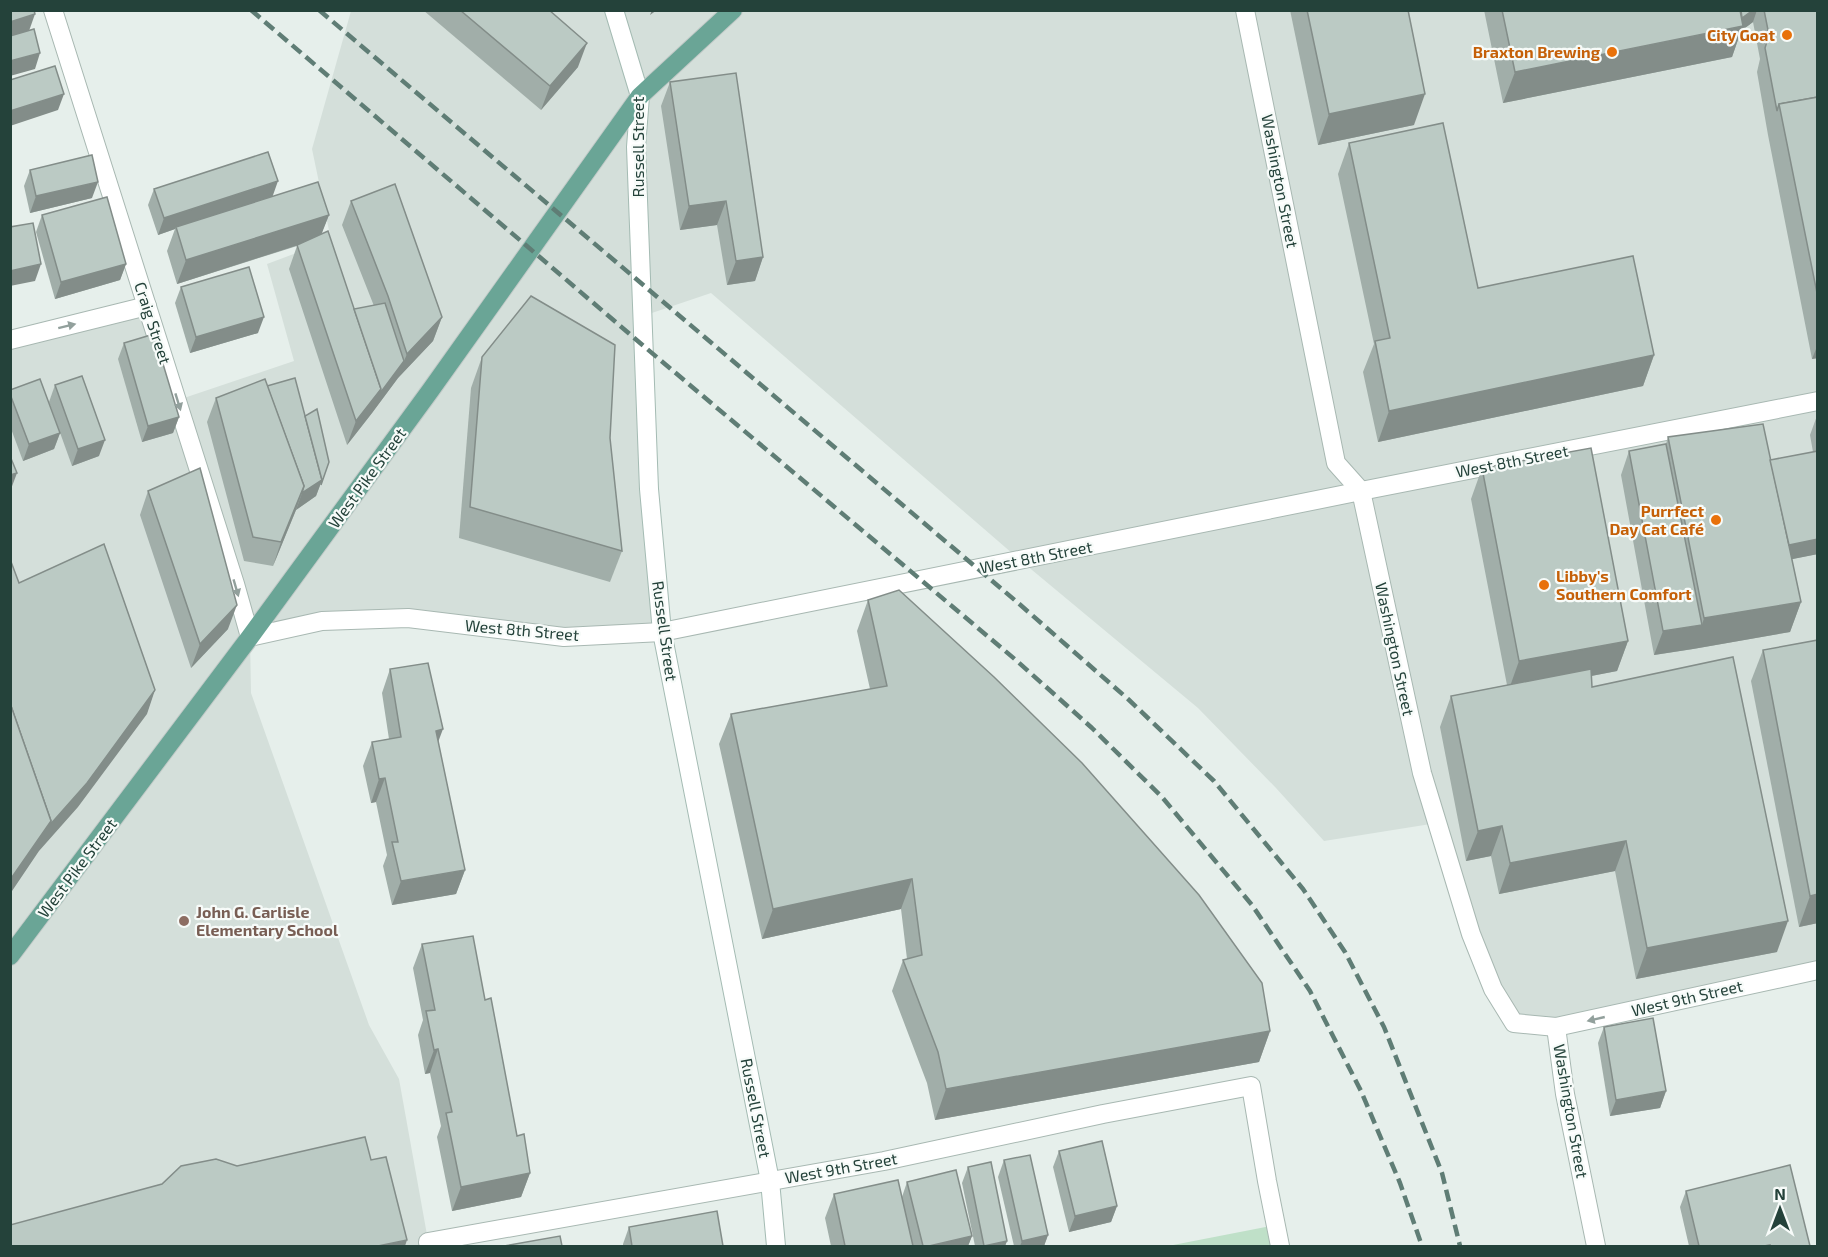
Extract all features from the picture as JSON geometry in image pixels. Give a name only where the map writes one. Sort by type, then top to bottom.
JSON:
[{"type":"main road","name":"West Pike Street","points":[[10,956],[249,638],[430,391],[639,96],[733,10]]},
{"type":"street","name":"Craig Street","points":[[53,10],[235,584],[249,638]]},
{"type":"street","name":"Russell Street","points":[[614,10],[639,96],[636,147],[649,489],[662,632],[770,1181],[776,1246]]},
{"type":"street","name":"Washington Street","points":[[1245,10],[1336,463],[1361,491],[1422,773],[1471,934],[1493,989],[1514,1023],[1556,1028],[1565,1094],[1596,1246]]},
{"type":"street","points":[[10,340],[147,306]]},
{"type":"street","name":"West 8th Street","points":[[249,638],[322,621],[408,618],[564,638],[662,632],[1818,401]]},
{"type":"street","name":"West 9th Street","points":[[1556,1028],[1818,970]]},
{"type":"street","name":"West 9th Street","points":[[429,1244],[884,1161],[1103,1114],[1251,1086],[1280,1246]]},
{"type":"shaded area","points":[[351,11],[1817,11],[1817,970],[1556,1027],[1514,1023],[1437,823],[1324,841],[1198,708],[1020,560],[711,293],[643,316],[662,632],[564,637],[408,618],[250,638],[251,693],[369,1025],[399,1079],[429,1246],[11,1246],[10,340],[147,306],[178,400],[294,361],[267,264],[331,240],[312,149]]},
{"type":"green space","points":[[1276,1225],[1280,1246],[1168,1246]]},
{"type":"building","points":[[10,10],[34,10],[35,14],[10,22]]},
{"type":"building","points":[[460,10],[549,10],[587,43],[550,86]]},
{"type":"building","points":[[1307,10],[1408,10],[1425,94],[1329,114]]},
{"type":"building","points":[[1502,10],[1740,10],[1743,26],[1515,72]]},
{"type":"building","points":[[1741,10],[1753,10],[1742,18]]},
{"type":"building","points":[[1764,10],[1818,10],[1818,97],[1779,104],[1777,111],[1765,48],[1769,35]]},
{"type":"building","points":[[34,29],[40,53],[10,61],[10,36]]},
{"type":"building","points":[[55,66],[64,94],[10,111],[10,80]]},
{"type":"building","points":[[736,73],[763,257],[736,261],[726,201],[689,206],[670,82]]},
{"type":"building","points":[[1818,97],[1818,298],[1779,104]]},
{"type":"building","points":[[1443,123],[1478,288],[1633,256],[1654,355],[1389,411],[1375,341],[1390,338],[1349,143]]},
{"type":"building","points":[[268,152],[278,181],[164,218],[154,189]]},
{"type":"building","points":[[92,155],[98,182],[36,196],[30,170]]},
{"type":"building","points":[[318,182],[329,215],[186,260],[176,227]]},
{"type":"building","points":[[395,184],[442,317],[407,354],[388,296],[351,201]]},
{"type":"building","points":[[107,197],[126,264],[61,282],[42,215]]},
{"type":"building","points":[[33,223],[41,264],[10,271],[10,227]]},
{"type":"building","points":[[328,231],[381,389],[356,421],[297,245]]},
{"type":"building","points":[[249,267],[264,317],[196,337],[181,287]]},
{"type":"building","points":[[531,296],[615,345],[610,438],[622,551],[470,507],[482,357]]},
{"type":"building","points":[[385,303],[404,361],[378,396],[381,389],[354,309]]},
{"type":"building","points":[[154,334],[179,417],[148,426],[124,343]]},
{"type":"building","points":[[82,376],[105,440],[78,449],[55,385]]},
{"type":"building","points":[[295,378],[322,480],[302,493],[304,486],[267,386]]},
{"type":"building","points":[[40,379],[60,433],[29,444],[10,390]]},
{"type":"building","points":[[265,379],[304,486],[281,542],[253,537],[216,398]]},
{"type":"building","points":[[317,409],[329,462],[321,485],[322,480],[305,416]]},
{"type":"building","name":"Purrfect Day Cat Café","points":[[1763,424],[1801,602],[1704,618],[1668,437]]},
{"type":"building","points":[[1666,444],[1702,625],[1663,631],[1629,451]]},
{"type":"building","name":"Libby's Southern Comfort","points":[[1591,448],[1628,641],[1519,661],[1482,468]]},
{"type":"building","points":[[1818,451],[1818,539],[1789,545],[1770,460]]},
{"type":"building","points":[[10,456],[17,473],[10,475]]},
{"type":"building","points":[[200,468],[237,605],[200,644],[148,491]]},
{"type":"building","points":[[104,544],[155,690],[87,783],[48,827],[51,821],[10,703],[10,559],[19,583]]},
{"type":"building","points":[[899,590],[994,677],[1082,763],[1199,895],[1262,983],[1270,1031],[946,1089],[938,1052],[903,960],[922,955],[912,879],[773,909],[731,714],[887,686],[868,600]]},
{"type":"building","points":[[1818,640],[1818,894],[1810,896],[1763,650]]},
{"type":"building","points":[[1733,657],[1788,921],[1647,948],[1626,841],[1510,863],[1502,826],[1478,831],[1451,696],[1591,669],[1592,687]]},
{"type":"building","points":[[428,663],[443,729],[436,731],[465,870],[401,881],[392,842],[398,842],[385,778],[379,779],[372,742],[401,737],[390,669]]},
{"type":"building","points":[[10,703],[51,821],[10,880]]},
{"type":"building","points":[[473,936],[485,1000],[491,998],[517,1136],[524,1134],[530,1173],[461,1187],[446,1113],[452,1112],[438,1049],[434,1050],[426,1011],[435,1010],[422,944]]},
{"type":"building","points":[[1653,1018],[1666,1091],[1616,1100],[1604,1027]]},
{"type":"building","points":[[365,1137],[371,1160],[386,1157],[407,1240],[378,1246],[11,1246],[10,1225],[162,1184],[181,1166],[216,1159],[237,1166]]},
{"type":"building","points":[[1102,1141],[1117,1206],[1075,1216],[1059,1151]]},
{"type":"building","points":[[1030,1155],[1048,1235],[1022,1241],[1004,1160]]},
{"type":"building","points":[[991,1162],[1007,1241],[984,1246],[968,1167]]},
{"type":"building","points":[[1790,1165],[1810,1246],[1699,1246],[1686,1191]]},
{"type":"building","points":[[956,1170],[972,1236],[923,1246],[907,1182]]},
{"type":"building","points":[[898,1180],[913,1246],[845,1246],[834,1194]]},
{"type":"building","points":[[717,1211],[723,1246],[632,1246],[629,1227]]},
{"type":"building","points":[[560,1236],[562,1246],[504,1246]]},
{"type":"railway","points":[[251,10],[1017,661],[1092,728],[1162,797],[1252,905],[1310,991],[1361,1091],[1400,1183],[1422,1246]]},
{"type":"railway","points":[[319,10],[1017,602],[1128,699],[1214,781],[1303,889],[1345,952],[1384,1027],[1442,1173],[1460,1246]]},
{"type":"place","name":"City Goat","points":[[1787,35]]},
{"type":"place","name":"Braxton Brewing","points":[[1612,52]]},
{"type":"place","name":"Purrfect Day Cat Café","points":[[1716,520]]},
{"type":"place","name":"Libby's Southern Comfort","points":[[1544,585]]},
{"type":"place","name":"John G. Carlisle Elementary School","points":[[184,921]]}]
